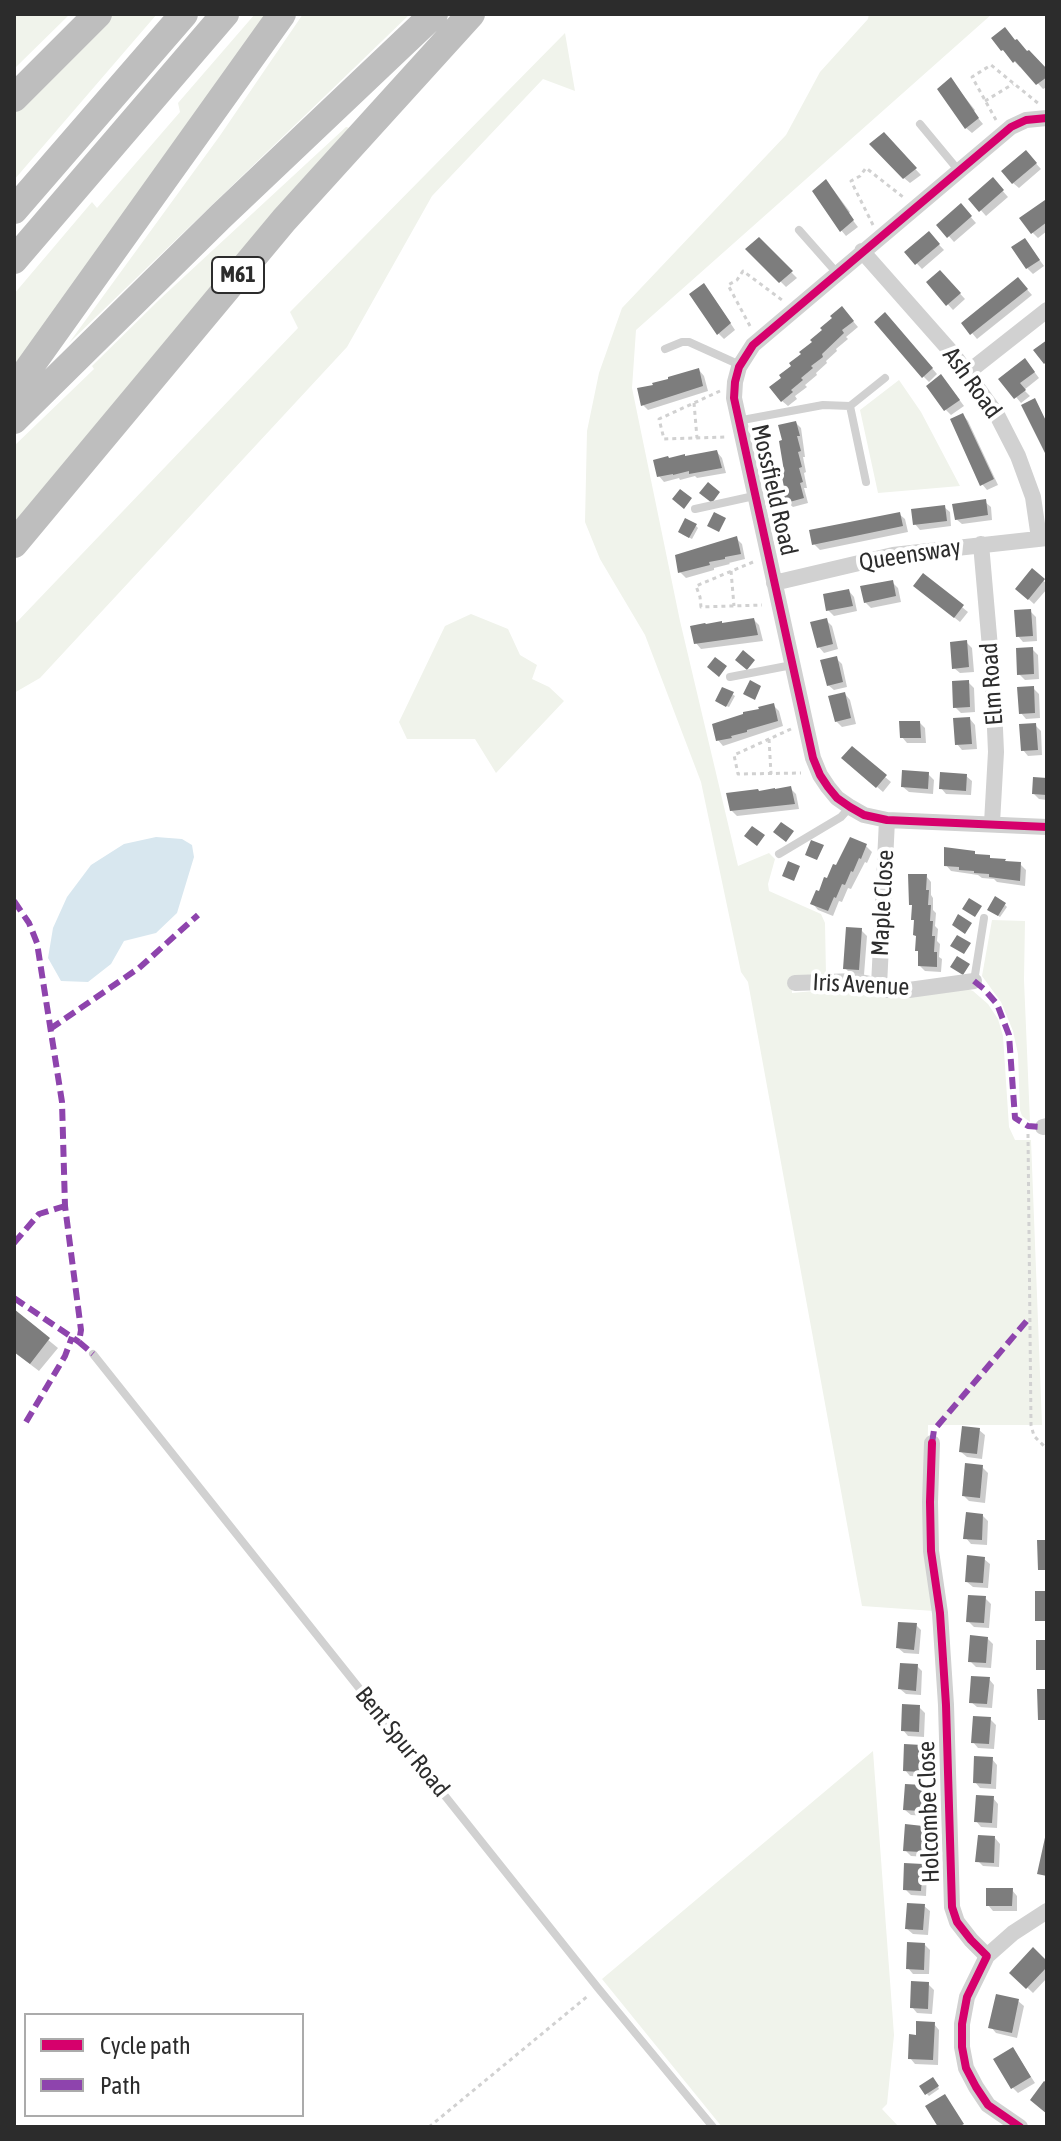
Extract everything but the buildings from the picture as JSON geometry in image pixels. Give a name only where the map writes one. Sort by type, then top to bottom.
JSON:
[{"type":"highway","points":[[14,98],[98,14]]},
{"type":"highway","points":[[14,210],[184,14]]},
{"type":"highway","points":[[14,260],[225,14]]},
{"type":"highway","points":[[14,389],[282,14]]},
{"type":"highway","name":"M61","points":[[14,420],[220,217],[434,14]]},
{"type":"highway","name":"M61","points":[[14,544],[284,220],[471,14]]},
{"type":"street","name":"Mossfield Road","points":[[1044,111],[1003,134],[757,341],[740,365],[734,398],[813,758],[819,773],[837,798],[864,815],[887,820],[1047,827]]},
{"type":"street","name":"Ash Road","points":[[862,251],[967,373],[997,415],[1018,456],[1043,538]]},
{"type":"street","points":[[967,373],[1047,310]]},
{"type":"street","name":"Queensway","points":[[774,583],[893,555],[1043,538]]},
{"type":"street","name":"Elm Road","points":[[981,544],[996,752],[992,823]]},
{"type":"street","name":"Maple Close","points":[[879,986],[887,820]]},
{"type":"street","name":"Iris Avenue","points":[[795,983],[856,981],[886,990],[909,990],[974,981]]},
{"type":"street","name":"Holcombe Close","points":[[937,1452],[931,1551],[940,1613],[946,1705],[952,1907],[957,1922],[987,1956]]},
{"type":"street","points":[[1020,2127],[988,2105],[976,2087],[966,2068],[962,2024],[967,1997],[987,1956],[1013,1933],[1047,1911]]},
{"type":"lane","points":[[920,124],[959,171]]},
{"type":"lane","points":[[799,230],[837,273]]},
{"type":"lane","points":[[665,349],[689,342],[740,365]]},
{"type":"lane","points":[[739,429],[823,405],[850,406],[885,378]]},
{"type":"lane","points":[[850,406],[866,482]]},
{"type":"lane","points":[[695,509],[754,496]]},
{"type":"lane","points":[[730,677],[792,665]]},
{"type":"lane","points":[[779,854],[841,817],[850,807]]},
{"type":"lane","points":[[974,981],[984,918]]},
{"type":"lane","name":"Bent Spur Road","points":[[93,1354],[598,1988],[713,2127]]},
{"type":"path","points":[[1003,134],[972,77],[991,65],[1044,111]]},
{"type":"path","points":[[985,101],[1014,83]]},
{"type":"path","points":[[879,237],[851,181],[866,168],[916,207]]},
{"type":"path","points":[[757,341],[728,285],[737,280],[743,271],[794,310]]},
{"type":"path","points":[[735,384],[659,419],[664,439],[697,438],[739,429]]},
{"type":"path","points":[[694,403],[697,438]]},
{"type":"path","points":[[768,556],[696,586],[701,607],[778,605]]},
{"type":"path","points":[[731,571],[734,606]]},
{"type":"path","points":[[805,723],[734,755],[738,774],[819,773]]},
{"type":"path","points":[[769,739],[771,774]]},
{"type":"path","points":[[1039,1126],[1031,1425],[1034,1436],[1047,1449]]},
{"type":"path","points":[[429,2127],[598,1988]]},
{"type":"shaded area","points":[[14,14],[70,14],[14,69]]},
{"type":"shaded area","points":[[111,14],[157,14],[14,180],[14,109]]},
{"type":"shaded area","points":[[255,14],[269,14],[14,370],[14,294],[92,202],[97,208],[180,112],[178,103]]},
{"type":"shaded area","points":[[303,14],[410,14],[69,343],[219,137]]},
{"type":"shaded area","points":[[869,14],[992,14],[636,330],[632,388],[680,621],[738,866],[769,853],[775,859],[769,891],[821,914],[825,923],[826,975],[791,976],[792,993],[858,987],[965,988],[973,991],[988,1004],[998,1019],[1003,1036],[1009,1127],[1015,1140],[1031,1140],[1042,1425],[928,1425],[926,1548],[934,1611],[862,1606],[748,982],[741,972],[701,782],[645,635],[600,559],[585,522],[587,431],[599,373],[622,308],[786,135],[820,72],[868,19]]},
{"type":"shaded area","points":[[565,33],[575,91],[543,79],[432,196],[347,347],[40,678],[14,693],[14,625],[298,328],[290,312]]},
{"type":"shaded area","points":[[346,127],[350,128],[14,527],[14,446],[94,369],[92,366],[160,299]]},
{"type":"shaded area","points":[[899,380],[921,412],[960,486],[878,493],[860,410]]},
{"type":"shaded area","points":[[471,614],[508,629],[520,655],[537,665],[532,679],[549,687],[564,701],[496,773],[475,739],[407,739],[399,722],[445,626]]},
{"type":"shaded area","points":[[156,837],[182,839],[192,845],[194,857],[177,913],[156,933],[124,941],[111,964],[88,982],[61,981],[48,958],[53,928],[67,897],[91,865],[124,844]]},
{"type":"shaded area","points":[[992,920],[1025,921],[1024,980],[1030,1122],[1020,1110],[1018,1054],[1013,1031],[1001,1002],[982,976]]},
{"type":"shaded area","points":[[873,1751],[894,2035],[887,2104],[882,2109],[899,2127],[722,2127],[602,1979]]},
{"type":"marked path","points":[[14,901],[29,923],[37,943],[62,1102],[65,1206],[81,1330],[79,1342],[93,1354]]},
{"type":"marked path","points":[[50,1029],[139,968],[198,915]]},
{"type":"marked path","points":[[974,981],[997,1004],[1009,1035],[1015,1118],[1028,1126],[1043,1127]]},
{"type":"marked path","points":[[14,1243],[39,1214],[65,1206]]},
{"type":"marked path","points":[[14,1298],[79,1342]]},
{"type":"marked path","points":[[932,1443],[934,1430],[1030,1317]]},
{"type":"marked path","points":[[26,1422],[65,1356],[72,1337]]},
{"type":"cycle path","points":[[1047,118],[1026,120],[1011,127],[753,345],[739,367],[734,398],[813,758],[828,787],[837,798],[864,815],[887,820],[1047,827]]},
{"type":"cycle path","points":[[932,1443],[931,1551],[940,1613],[946,1705],[952,1907],[957,1922],[987,1956],[967,1997],[962,2047],[966,2068],[988,2105],[1020,2127]]}]
